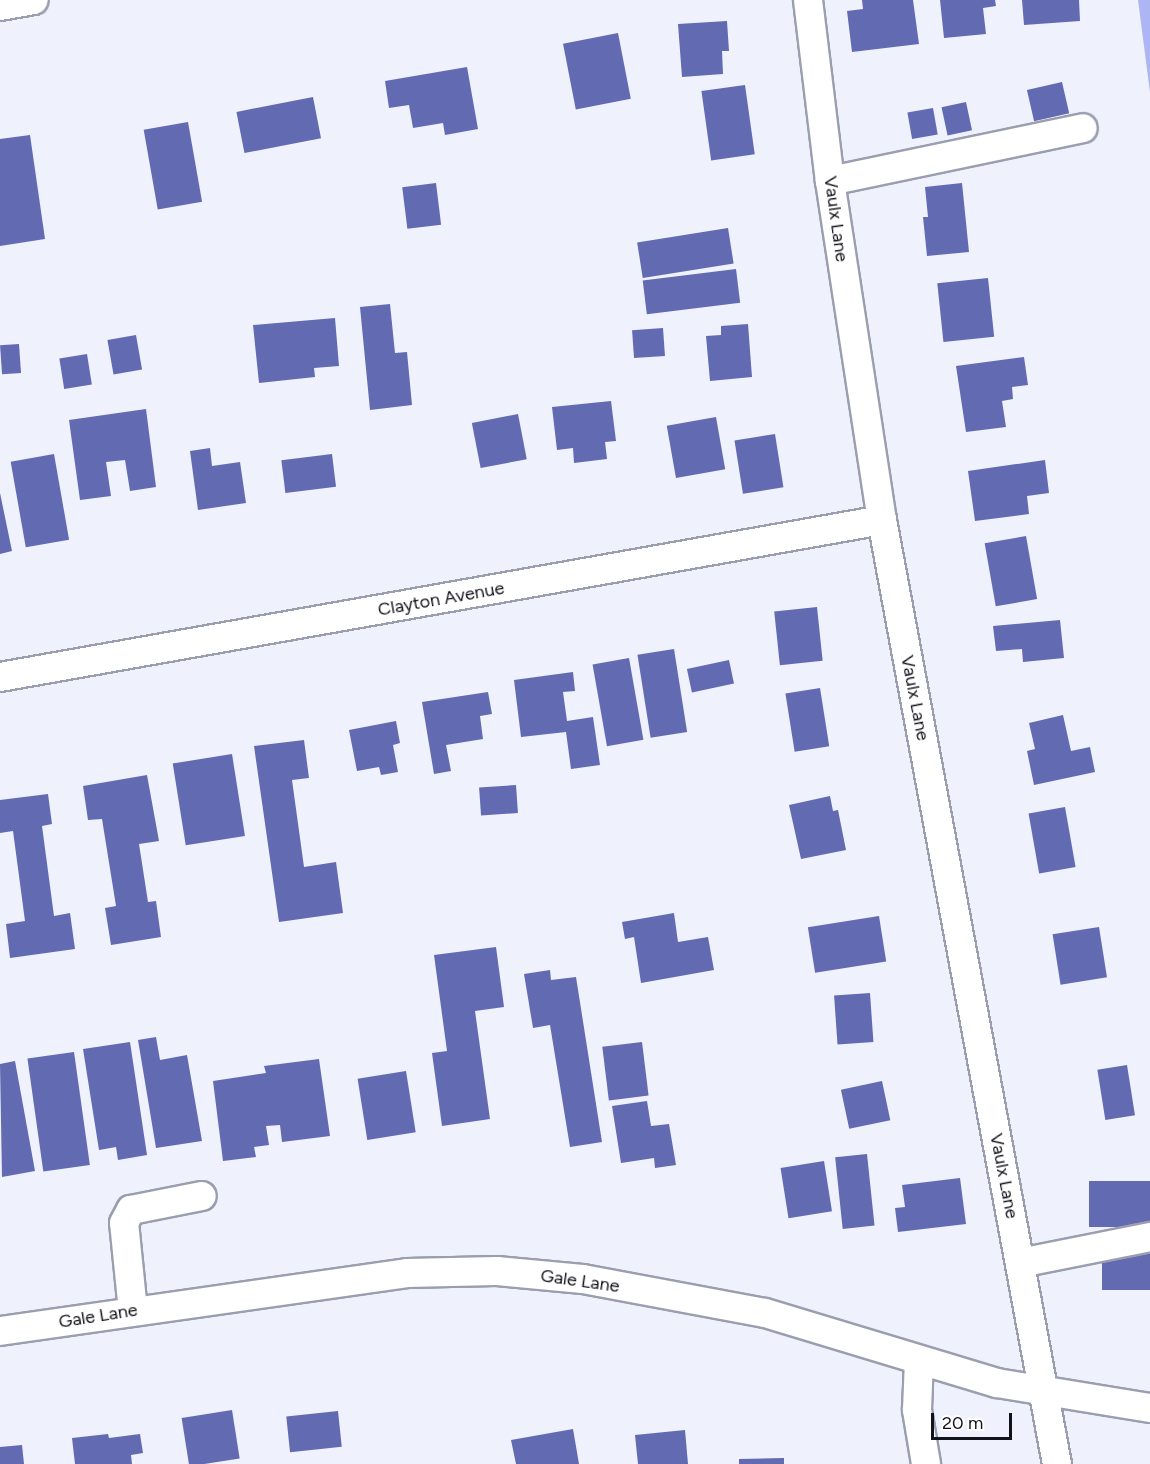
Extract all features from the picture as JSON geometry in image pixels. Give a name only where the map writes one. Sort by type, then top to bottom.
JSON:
[{"type":"street","points":[[0,6],[33,0]]},
{"type":"street","name":"Vaulx Lane","points":[[808,0],[830,181],[882,520],[1057,1464]]},
{"type":"street","points":[[830,181],[1083,128]]},
{"type":"street","name":"Clayton Avenue","points":[[0,677],[882,520]]},
{"type":"street","points":[[133,1311],[124,1223],[131,1210],[202,1196]]},
{"type":"street","points":[[1020,1263],[1150,1238]]},
{"type":"street","name":"Gale Lane","points":[[0,1331],[407,1274],[497,1271],[583,1279],[765,1313],[918,1360],[1045,1392],[1150,1408]]},
{"type":"street","points":[[918,1360],[917,1410],[926,1464]]},
{"type":"shaded area","points":[[1138,0],[1150,0],[1150,92]]},
{"type":"building","points":[[862,0],[913,0],[919,44],[852,52],[847,11],[863,9]]},
{"type":"building","points":[[940,0],[995,0],[996,6],[983,8],[986,34],[944,38]]},
{"type":"building","points":[[1022,0],[1079,0],[1080,21],[1024,25]]},
{"type":"building","points":[[727,21],[729,51],[722,51],[723,74],[682,77],[678,24]]},
{"type":"building","points":[[618,33],[631,99],[576,109],[563,44]]},
{"type":"building","points":[[467,67],[478,129],[445,135],[443,123],[413,128],[409,105],[389,108],[385,81]]},
{"type":"building","points":[[1062,82],[1069,113],[1034,121],[1027,90]]},
{"type":"building","points":[[745,85],[755,154],[711,160],[701,91]]},
{"type":"building","points":[[313,97],[321,138],[244,153],[236,112]]},
{"type":"building","points":[[966,102],[972,130],[948,136],[942,107]]},
{"type":"building","points":[[933,108],[938,135],[912,139],[907,113]]},
{"type":"building","points":[[188,122],[202,202],[158,210],[144,130]]},
{"type":"building","points":[[30,135],[45,239],[0,246],[0,139]]},
{"type":"building","points":[[436,183],[441,225],[407,229],[402,187]]},
{"type":"building","points":[[962,183],[969,252],[927,256],[923,217],[928,217],[925,187]]},
{"type":"building","points":[[728,228],[734,264],[643,278],[637,242]]},
{"type":"building","points":[[736,269],[740,303],[647,314],[643,280]]},
{"type":"building","points":[[988,278],[994,337],[943,342],[937,283]]},
{"type":"building","points":[[390,304],[395,353],[407,352],[412,405],[370,410],[360,307]]},
{"type":"building","points":[[335,318],[339,366],[314,368],[315,377],[259,383],[253,325]]},
{"type":"building","points":[[748,324],[752,377],[710,381],[706,336],[721,335],[721,326]]},
{"type":"building","points":[[663,328],[665,356],[634,358],[632,330]]},
{"type":"building","points":[[136,335],[142,369],[114,375],[107,340]]},
{"type":"building","points":[[19,344],[21,373],[2,374],[0,345]]},
{"type":"building","points":[[87,354],[92,385],[64,389],[59,358]]},
{"type":"building","points":[[1024,357],[1028,385],[1012,387],[1013,399],[1002,401],[1006,427],[966,432],[956,366]]},
{"type":"building","points":[[611,401],[616,441],[605,442],[607,459],[574,463],[573,448],[557,450],[552,407]]},
{"type":"building","points":[[146,409],[156,487],[130,491],[125,460],[106,462],[111,496],[80,500],[69,420]]},
{"type":"building","points":[[518,414],[527,459],[481,468],[472,423]]},
{"type":"building","points":[[716,417],[725,469],[676,478],[667,426]]},
{"type":"building","points":[[775,434],[783,487],[743,494],[735,440]]},
{"type":"building","points":[[210,448],[212,466],[240,462],[246,503],[198,510],[190,451]]},
{"type":"building","points":[[54,454],[69,540],[26,547],[11,462]]},
{"type":"building","points":[[332,454],[336,487],[285,493],[281,460]]},
{"type":"building","points":[[1045,460],[1049,493],[1027,496],[1029,514],[975,521],[968,471]]},
{"type":"building","points":[[0,493],[12,551],[0,554]]},
{"type":"building","points":[[1026,536],[1037,599],[996,606],[985,543]]},
{"type":"building","points":[[817,607],[823,661],[780,665],[774,611]]},
{"type":"building","points":[[1060,620],[1064,658],[1023,662],[1022,649],[996,651],[993,626]]},
{"type":"building","points":[[674,649],[687,732],[651,738],[637,655]]},
{"type":"building","points":[[629,658],[643,740],[607,746],[593,664]]},
{"type":"building","points":[[729,660],[734,683],[692,692],[687,669]]},
{"type":"building","points":[[573,672],[575,691],[563,692],[567,721],[593,717],[600,765],[571,769],[566,732],[521,737],[514,680]]},
{"type":"building","points":[[820,688],[829,746],[795,752],[785,693]]},
{"type":"building","points":[[488,692],[492,714],[480,716],[483,739],[446,745],[451,771],[434,774],[422,702]]},
{"type":"building","points":[[1063,715],[1071,751],[1090,747],[1095,772],[1034,785],[1027,751],[1035,749],[1029,723]]},
{"type":"building","points":[[396,721],[400,743],[393,745],[398,772],[381,775],[379,767],[357,771],[349,730]]},
{"type":"building","points":[[304,740],[309,778],[292,780],[304,867],[336,862],[343,913],[279,922],[254,746]]},
{"type":"building","points":[[232,754],[245,836],[186,845],[173,763]]},
{"type":"building","points":[[147,775],[159,841],[139,844],[148,902],[156,901],[161,937],[111,945],[105,908],[116,906],[102,819],[88,820],[83,786]]},
{"type":"building","points":[[516,785],[518,813],[481,816],[479,788]]},
{"type":"building","points":[[48,794],[52,824],[42,826],[54,916],[70,913],[75,949],[10,958],[6,924],[25,921],[13,831],[0,833],[0,800]]},
{"type":"building","points":[[830,796],[833,811],[838,810],[846,850],[801,859],[789,805]]},
{"type":"building","points":[[1065,807],[1076,867],[1039,873],[1029,813]]},
{"type":"building","points":[[674,913],[678,942],[708,937],[714,970],[641,983],[634,937],[625,939],[622,922]]},
{"type":"building","points":[[879,916],[886,961],[815,973],[808,927]]},
{"type":"building","points":[[1099,927],[1107,977],[1061,985],[1053,934]]},
{"type":"building","points":[[496,947],[504,1007],[475,1011],[490,1119],[442,1126],[432,1053],[447,1051],[434,955]]},
{"type":"building","points":[[550,970],[551,980],[576,977],[602,1142],[570,1147],[550,1025],[533,1028],[524,974]]},
{"type":"building","points":[[870,993],[873,1042],[838,1044],[834,996]]},
{"type":"building","points":[[156,1037],[160,1060],[187,1055],[202,1141],[156,1148],[138,1040]]},
{"type":"building","points":[[130,1042],[147,1155],[118,1160],[116,1147],[99,1150],[83,1049]]},
{"type":"building","points":[[642,1042],[649,1096],[609,1100],[602,1047]]},
{"type":"building","points":[[74,1052],[90,1165],[43,1171],[27,1059]]},
{"type":"building","points":[[319,1059],[330,1136],[282,1142],[280,1125],[266,1126],[269,1145],[254,1147],[256,1157],[223,1161],[213,1081],[266,1073],[264,1066]]},
{"type":"building","points":[[15,1061],[35,1171],[2,1177],[0,1064]]},
{"type":"building","points":[[1127,1065],[1135,1115],[1105,1120],[1097,1070]]},
{"type":"building","points":[[406,1071],[416,1132],[367,1140],[358,1079]]},
{"type":"building","points":[[882,1081],[890,1120],[849,1129],[841,1090]]},
{"type":"building","points":[[647,1101],[651,1126],[669,1124],[676,1165],[655,1168],[654,1158],[621,1163],[612,1106]]},
{"type":"building","points":[[867,1154],[875,1226],[843,1229],[835,1157]]},
{"type":"building","points":[[824,1161],[832,1211],[789,1218],[781,1168]]},
{"type":"building","points":[[960,1178],[966,1224],[898,1232],[895,1208],[905,1207],[902,1185]]},
{"type":"building","points":[[1089,1181],[1150,1181],[1150,1227],[1089,1227]]},
{"type":"building","points":[[1102,1254],[1150,1254],[1150,1290],[1102,1290]]},
{"type":"building","points":[[232,1410],[240,1458],[189,1464],[182,1418]]},
{"type":"building","points":[[338,1411],[342,1447],[290,1452],[286,1416]]},
{"type":"building","points":[[573,1429],[579,1464],[516,1464],[511,1440]]},
{"type":"building","points":[[685,1430],[688,1464],[638,1464],[635,1435]]},
{"type":"building","points":[[108,1434],[109,1438],[140,1434],[143,1453],[131,1455],[132,1464],[75,1464],[72,1438]]},
{"type":"building","points":[[22,1445],[24,1464],[0,1464],[0,1447]]},
{"type":"building","points":[[784,1458],[784,1464],[739,1464],[739,1459]]}]
